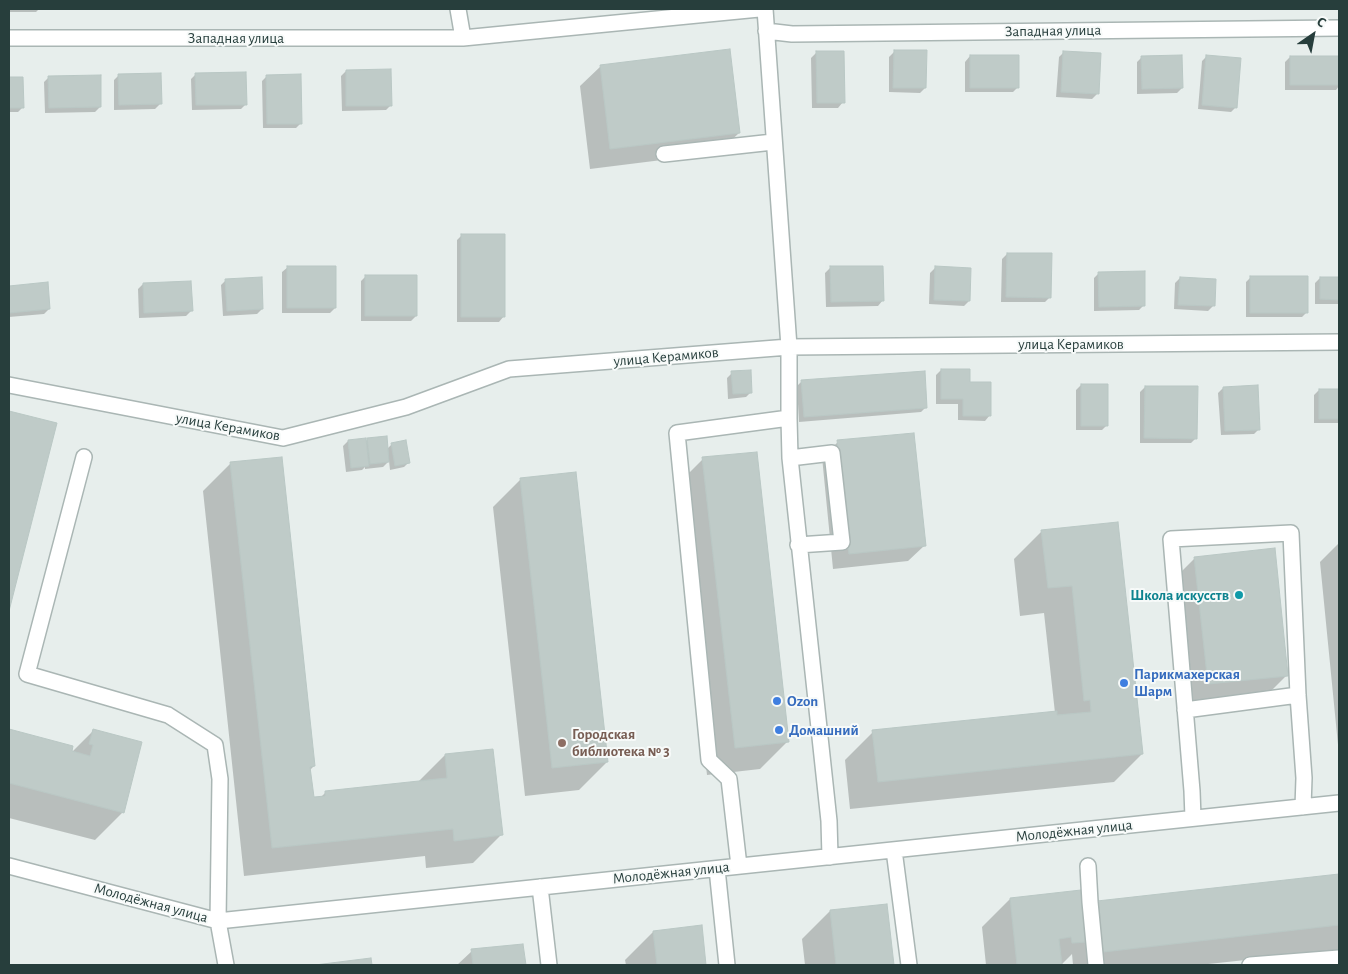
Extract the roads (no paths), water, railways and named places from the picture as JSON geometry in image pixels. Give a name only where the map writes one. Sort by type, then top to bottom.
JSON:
[{"type":"street","points":[[458,9],[463,38]]},
{"type":"street","name":"Западная улица","points":[[9,38],[463,38],[759,9]]},
{"type":"street","points":[[765,9],[789,347],[790,458],[829,821],[830,858]]},
{"type":"street","name":"Западная улица","points":[[766,31],[792,34],[1339,28]]},
{"type":"street","points":[[664,154],[773,142]]},
{"type":"street","name":"улица Керамиков","points":[[9,385],[283,438],[406,407],[509,370],[789,347],[1339,342]]},
{"type":"street","points":[[739,866],[729,779],[709,760],[677,434],[789,418]]},
{"type":"street","points":[[790,458],[832,453],[842,542],[798,545]]},
{"type":"street","points":[[84,457],[27,674],[168,715],[215,745],[220,779],[218,921],[226,965]]},
{"type":"street","points":[[1193,818],[1172,539],[1291,533],[1298,695],[1304,778],[1303,807]]},
{"type":"street","points":[[1185,710],[1298,695]]},
{"type":"street","name":"Молодёжная улица","points":[[9,866],[218,921],[1339,803]]},
{"type":"street","points":[[894,850],[910,965]]},
{"type":"street","points":[[1088,866],[1096,965]]},
{"type":"street","points":[[717,869],[727,965]]},
{"type":"street","points":[[540,887],[549,965]]},
{"type":"street","points":[[1250,965],[1339,958]]},
{"type":"place","name":"Школа искусств","points":[[1239,595]]},
{"type":"place","name":"Парикмахерская Шарм","points":[[1124,683]]},
{"type":"place","name":"Ozon","points":[[777,701]]},
{"type":"place","name":"Домашний","points":[[779,730]]},
{"type":"place","name":"Городская библиотека № 3","points":[[562,743]]}]
